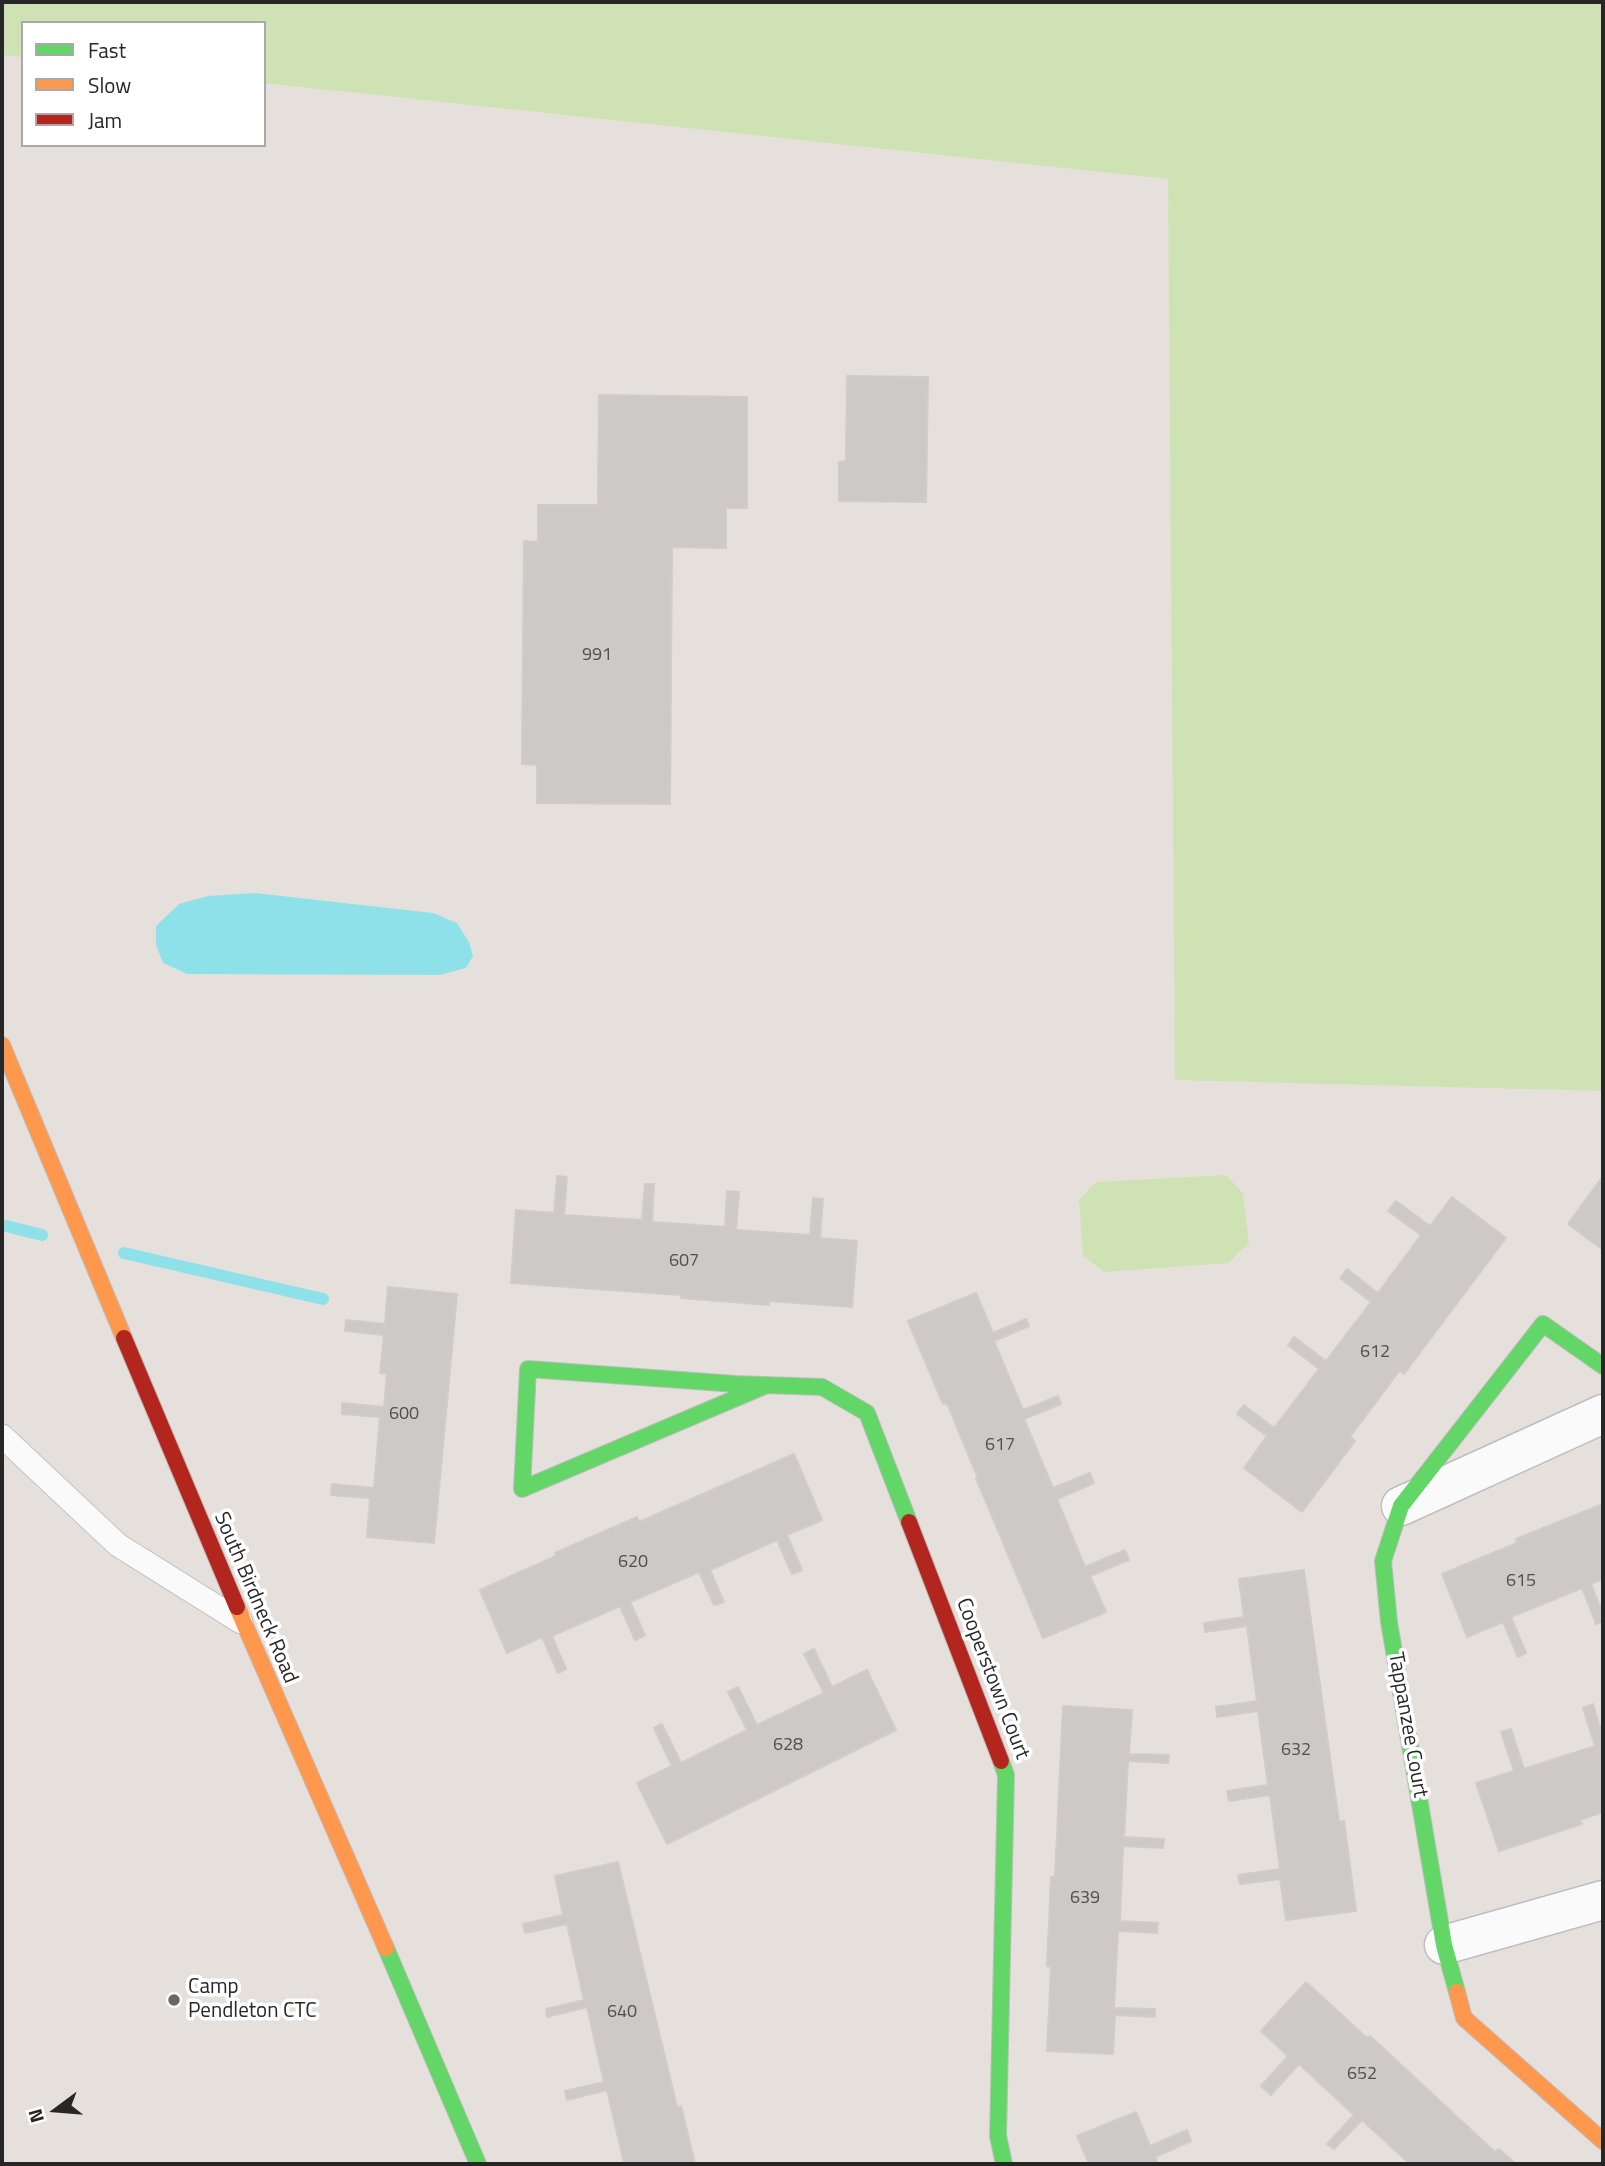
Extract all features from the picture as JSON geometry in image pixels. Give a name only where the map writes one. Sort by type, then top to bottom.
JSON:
[{"type":"street","name":"South Birdneck Road","points":[[2,1045],[242,1622],[478,2164]]},
{"type":"street","name":"Tappanzee Court","points":[[1603,1366],[1543,1324],[1401,1506],[1383,1561],[1389,1622],[1444,1945],[1464,2018],[1603,2141]]},
{"type":"street","name":"Cooperstown Court","points":[[767,1385],[522,1489],[528,1369],[822,1387],[867,1413],[1006,1775],[998,2123],[1004,2164]]},
{"type":"street","points":[[1401,1506],[1603,1414]]},
{"type":"street","points":[[1444,1945],[1603,1899]]},
{"type":"lane","points":[[2,1436],[118,1545],[242,1622]]},
{"type":"green space","points":[[2,2],[1603,2],[1603,1091],[1175,1080],[1168,179],[266,83],[266,21],[21,21],[21,57],[2,55]]},
{"type":"green space","points":[[1226,1175],[1243,1193],[1249,1243],[1228,1263],[1104,1272],[1083,1256],[1079,1200],[1096,1182]]},
{"type":"water","points":[[255,893],[433,913],[457,923],[469,942],[473,956],[466,968],[439,975],[187,974],[163,963],[156,945],[156,926],[179,904],[208,896]]},
{"type":"building","points":[[847,376],[928,377],[926,502],[839,501],[839,462],[846,461]]},
{"type":"building","points":[[599,395],[747,397],[747,508],[726,508],[726,548],[672,547],[670,804],[537,803],[537,765],[522,764],[524,541],[538,542],[538,505],[598,505]]},
{"type":"building","points":[[557,1176],[567,1177],[564,1215],[642,1220],[645,1184],[654,1184],[652,1222],[725,1227],[727,1191],[739,1192],[736,1230],[810,1235],[813,1198],[823,1199],[820,1238],[857,1241],[852,1307],[769,1301],[769,1305],[681,1298],[680,1295],[511,1283],[516,1210],[554,1213]]},
{"type":"building","points":[[1603,1176],[1603,1250],[1568,1224]]},
{"type":"building","points":[[1452,1197],[1506,1238],[1404,1374],[1400,1370],[1350,1437],[1355,1441],[1302,1512],[1244,1468],[1267,1436],[1237,1414],[1244,1405],[1274,1428],[1319,1369],[1288,1345],[1294,1337],[1326,1361],[1371,1302],[1340,1278],[1347,1269],[1378,1293],[1421,1235],[1388,1211],[1396,1201],[1430,1226]]},
{"type":"building","points":[[388,1287],[457,1294],[434,1543],[367,1537],[370,1498],[331,1495],[332,1484],[374,1488],[380,1417],[342,1414],[342,1403],[384,1407],[387,1374],[380,1373],[384,1335],[345,1331],[346,1320],[385,1324]]},
{"type":"building","points":[[976,1293],[993,1333],[1026,1319],[1029,1326],[994,1341],[1023,1410],[1058,1396],[1061,1404],[1024,1419],[1053,1488],[1090,1473],[1094,1483],[1057,1499],[1085,1567],[1125,1550],[1129,1560],[1090,1576],[1106,1612],[1043,1638],[947,1403],[943,1404],[908,1321]]},
{"type":"building","points":[[794,1454],[822,1520],[787,1535],[802,1570],[792,1574],[777,1540],[710,1570],[724,1602],[714,1605],[699,1572],[630,1602],[645,1635],[635,1640],[620,1606],[552,1636],[566,1669],[558,1673],[542,1637],[507,1653],[480,1590],[637,1517],[639,1522]]},
{"type":"building","points":[[1603,1504],[1603,1579],[1591,1584],[1603,1614],[1603,1621],[1596,1624],[1582,1588],[1511,1617],[1526,1653],[1518,1657],[1503,1622],[1467,1637],[1442,1574],[1517,1543],[1516,1539]]},
{"type":"building","points":[[1304,1570],[1339,1822],[1344,1821],[1356,1911],[1286,1920],[1280,1879],[1240,1884],[1238,1875],[1280,1869],[1270,1795],[1229,1801],[1227,1791],[1268,1785],[1258,1711],[1217,1717],[1216,1707],[1257,1701],[1247,1626],[1205,1632],[1204,1623],[1244,1617],[1239,1579]]},
{"type":"building","points":[[814,1649],[832,1687],[867,1670],[896,1730],[667,1844],[637,1783],[672,1766],[654,1728],[662,1724],[681,1763],[747,1730],[728,1692],[738,1687],[757,1725],[824,1693],[804,1654]]},
{"type":"building","points":[[1593,1704],[1603,1737],[1603,1812],[1580,1820],[1582,1824],[1499,1851],[1476,1783],[1514,1771],[1501,1732],[1511,1729],[1524,1769],[1595,1746],[1583,1708]]},
{"type":"building","points":[[1063,1706],[1132,1710],[1129,1754],[1169,1755],[1168,1763],[1128,1761],[1124,1837],[1164,1839],[1163,1848],[1123,1846],[1120,1921],[1158,1923],[1157,1933],[1118,1931],[1114,2008],[1155,2009],[1155,2017],[1115,2015],[1113,2054],[1047,2051],[1051,1877],[1055,1877]]},
{"type":"building","points":[[618,1862],[677,2107],[681,2106],[695,2164],[618,2164],[624,2163],[607,2090],[567,2100],[565,2091],[604,2082],[587,2007],[547,2017],[546,2009],[584,2000],[567,1924],[525,1933],[523,1924],[563,1915],[555,1876]]},
{"type":"building","points":[[1306,1982],[1367,2038],[1370,2036],[1495,2152],[1499,2149],[1516,2164],[1410,2164],[1362,2120],[1334,2149],[1327,2144],[1354,2115],[1299,2064],[1271,2095],[1261,2086],[1288,2056],[1261,2031]]},
{"type":"building","points":[[1136,2112],[1150,2146],[1187,2130],[1191,2141],[1155,2157],[1158,2164],[1089,2164],[1077,2136]]},
{"type":"waterway","points":[[2,1225],[42,1235]]},
{"type":"waterway","points":[[124,1253],[323,1299]]},
{"type":"traffic: fast","points":[[1457,1992],[1444,1945],[1389,1622],[1383,1561],[1401,1506],[1543,1324],[1603,1366]]},
{"type":"traffic: fast","points":[[767,1385],[522,1489],[528,1369],[736,1384],[822,1387],[867,1413],[909,1522]]},
{"type":"traffic: fast","points":[[1001,1761],[1006,1775],[998,2136],[1004,2164]]},
{"type":"traffic: fast","points":[[386,1948],[478,2164]]},
{"type":"traffic: slow","points":[[2,1045],[124,1338]]},
{"type":"traffic: slow","points":[[237,1607],[386,1948]]},
{"type":"traffic: slow","points":[[1457,1992],[1464,2018],[1603,2141]]},
{"type":"traffic: jam","points":[[124,1338],[237,1607]]},
{"type":"traffic: jam","points":[[909,1522],[1001,1761]]},
{"type":"place","name":"Camp Pendleton CTC","points":[[174,2000]]}]
